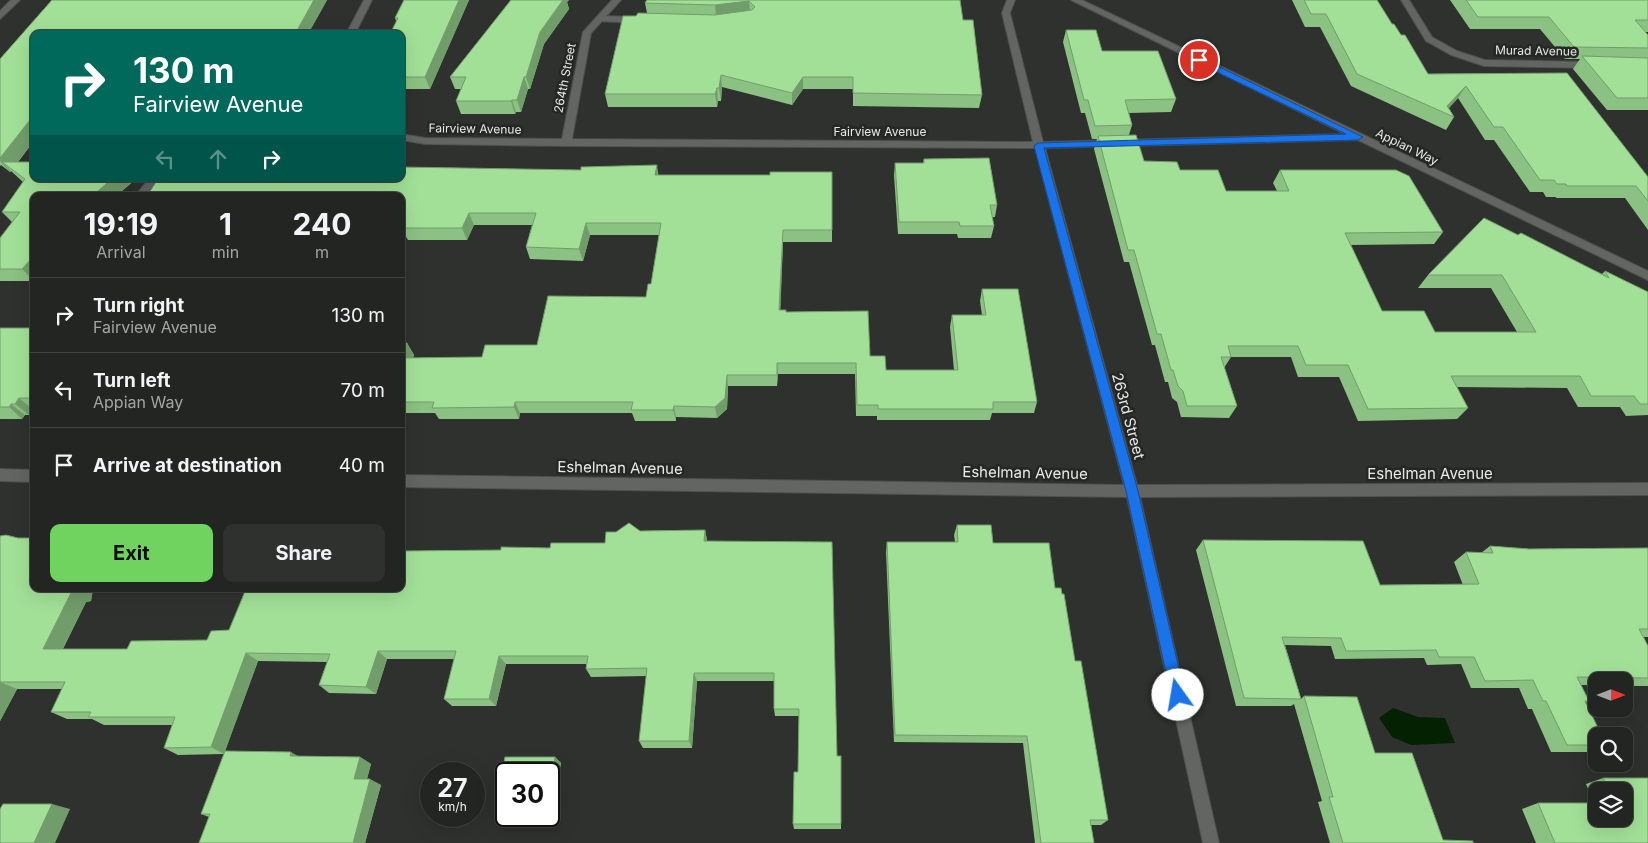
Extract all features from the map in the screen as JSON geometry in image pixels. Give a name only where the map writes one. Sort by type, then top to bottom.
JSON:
[{"type":"street","points":[[0,16],[16,0]]},
{"type":"street","points":[[352,30],[368,0]]},
{"type":"street","name":"264th Street","points":[[566,143],[587,32],[617,0]]},
{"type":"street","name":"263rd Street","points":[[1011,0],[1006,13],[1038,146],[1132,491],[1211,843]]},
{"type":"street","name":"Appian Way","points":[[1075,0],[1648,276]]},
{"type":"street","name":"Murad Avenue","points":[[1405,0],[1429,39],[1454,53],[1484,63],[1600,65]]},
{"type":"street","points":[[599,19],[648,20]]},
{"type":"street","name":"Fairview Avenue","points":[[405,137],[425,141],[1038,146],[1358,137]]},
{"type":"street","points":[[143,192],[152,182]]},
{"type":"street","points":[[0,475],[30,476]]},
{"type":"street","name":"Eshelman Avenue","points":[[405,481],[1132,491],[1648,489]]},
{"type":"shaded area","points":[[1393,708],[1418,717],[1445,718],[1455,743],[1411,745],[1392,737],[1379,718]]},
{"type":"building","points":[[52,0],[314,0],[297,30],[30,30],[30,120],[0,158],[0,59]]},
{"type":"building","points":[[404,0],[459,0],[425,77],[405,77],[405,30],[392,30],[398,18],[395,18]]},
{"type":"building","points":[[511,0],[563,0],[540,32],[517,100],[456,101],[466,77],[450,77]]},
{"type":"building","points":[[647,0],[960,0],[963,20],[973,20],[982,95],[853,93],[853,77],[803,77],[792,93],[721,75],[719,88],[717,88],[715,94],[605,94],[623,16],[636,16],[638,13],[715,15],[752,10],[755,7],[749,1],[715,5],[645,3]]},
{"type":"building","points":[[1304,0],[1377,0],[1392,24],[1394,24],[1401,35],[1405,35],[1428,74],[1567,73],[1648,177],[1648,201],[1636,186],[1567,186],[1566,184],[1557,184],[1554,180],[1540,180],[1503,127],[1494,127],[1466,86],[1447,106],[1454,117],[1357,74],[1326,14],[1311,14]]},
{"type":"building","points":[[1466,0],[1648,0],[1648,20],[1635,20],[1648,35],[1648,48],[1574,47],[1549,17],[1478,17]]},
{"type":"building","points":[[1066,30],[1096,30],[1102,51],[1158,51],[1176,99],[1125,100],[1132,125],[1095,126],[1088,100],[1084,100]]},
{"type":"building","points":[[1582,56],[1648,58],[1648,98],[1617,98]]},
{"type":"building","points":[[1136,135],[1144,161],[1177,162],[1180,170],[1218,170],[1226,191],[1289,191],[1280,170],[1396,170],[1409,176],[1443,232],[1345,233],[1382,311],[1424,311],[1435,332],[1536,332],[1502,275],[1428,275],[1484,218],[1518,235],[1521,233],[1609,278],[1605,271],[1648,292],[1648,404],[1640,404],[1634,396],[1591,396],[1580,376],[1451,376],[1468,408],[1368,409],[1348,365],[1306,365],[1298,346],[1228,346],[1231,357],[1221,357],[1237,406],[1187,406],[1183,391],[1178,386],[1173,370],[1171,370],[1161,334],[1157,334],[1134,250],[1128,250],[1098,136]]},
{"type":"building","points":[[989,158],[997,205],[990,205],[994,226],[960,226],[959,222],[899,222],[895,163],[924,163],[924,159]]},
{"type":"building","points":[[2,162],[30,162],[30,182],[108,182],[97,192],[30,192],[30,260],[22,269],[0,269],[0,238],[20,212],[2,212],[25,179]]},
{"type":"building","points":[[657,165],[655,175],[770,175],[770,172],[832,172],[832,230],[783,230],[779,310],[786,310],[786,312],[868,311],[870,356],[885,356],[886,370],[958,370],[952,315],[986,315],[982,289],[1018,289],[1037,402],[993,402],[993,409],[878,409],[878,405],[857,405],[856,363],[777,363],[777,375],[727,375],[725,398],[715,407],[674,406],[673,410],[631,410],[633,402],[515,402],[514,407],[432,408],[434,402],[405,402],[405,358],[482,357],[485,345],[537,345],[548,296],[646,297],[648,284],[651,284],[661,223],[586,223],[579,249],[526,247],[536,213],[469,213],[462,228],[405,228],[405,192],[150,192],[156,182],[405,182],[405,167],[581,170],[581,167]]},
{"type":"building","points":[[0,328],[30,328],[30,398],[19,398],[15,404],[11,404],[9,407],[0,407]]},
{"type":"building","points":[[629,523],[640,531],[705,530],[704,541],[832,542],[837,756],[841,756],[841,824],[793,824],[794,772],[798,772],[799,709],[774,709],[774,673],[694,673],[689,741],[639,741],[647,668],[586,669],[588,656],[499,656],[489,699],[444,699],[456,651],[378,651],[366,687],[319,685],[330,654],[246,653],[211,747],[164,748],[175,717],[88,717],[91,712],[51,712],[65,682],[0,682],[0,536],[30,538],[30,592],[76,592],[71,593],[43,649],[127,649],[131,641],[207,640],[211,631],[229,630],[245,592],[405,592],[405,551],[501,550],[501,547],[550,548],[551,543],[605,543],[606,532],[616,532]]},
{"type":"building","points":[[957,525],[991,525],[993,543],[1049,543],[1055,588],[1061,588],[1062,594],[1064,594],[1075,661],[1081,661],[1108,820],[1090,820],[1094,843],[1041,843],[1027,736],[895,735],[887,542],[958,542]]},
{"type":"building","points":[[1203,540],[1363,541],[1380,585],[1479,584],[1466,552],[1493,553],[1490,546],[1529,549],[1648,548],[1648,629],[1639,629],[1648,646],[1648,678],[1633,678],[1633,672],[1588,672],[1588,677],[1577,677],[1588,699],[1588,701],[1585,701],[1588,707],[1588,718],[1593,718],[1598,727],[1588,727],[1588,745],[1567,745],[1546,701],[1543,701],[1533,680],[1485,681],[1474,657],[1439,657],[1436,650],[1346,651],[1341,638],[1282,637],[1301,699],[1244,698]]},
{"type":"building","points":[[1304,696],[1357,697],[1375,753],[1412,753],[1443,840],[1473,841],[1473,843],[1343,843],[1329,797],[1333,797]]},
{"type":"building","points":[[225,751],[291,752],[290,756],[360,757],[354,779],[370,779],[353,843],[199,843],[210,814],[201,814]]},
{"type":"building","points":[[505,757],[555,757],[554,762],[504,762]]},
{"type":"building","points":[[1603,778],[1648,778],[1648,843],[1555,843],[1538,803],[1588,803],[1588,827],[1633,827],[1633,782],[1605,782]]},
{"type":"building","points":[[3,804],[52,804],[34,843],[0,843],[0,809]]},
{"type":"route","points":[[1178,695],[1132,491],[1038,146],[1358,137],[1199,60]]}]
